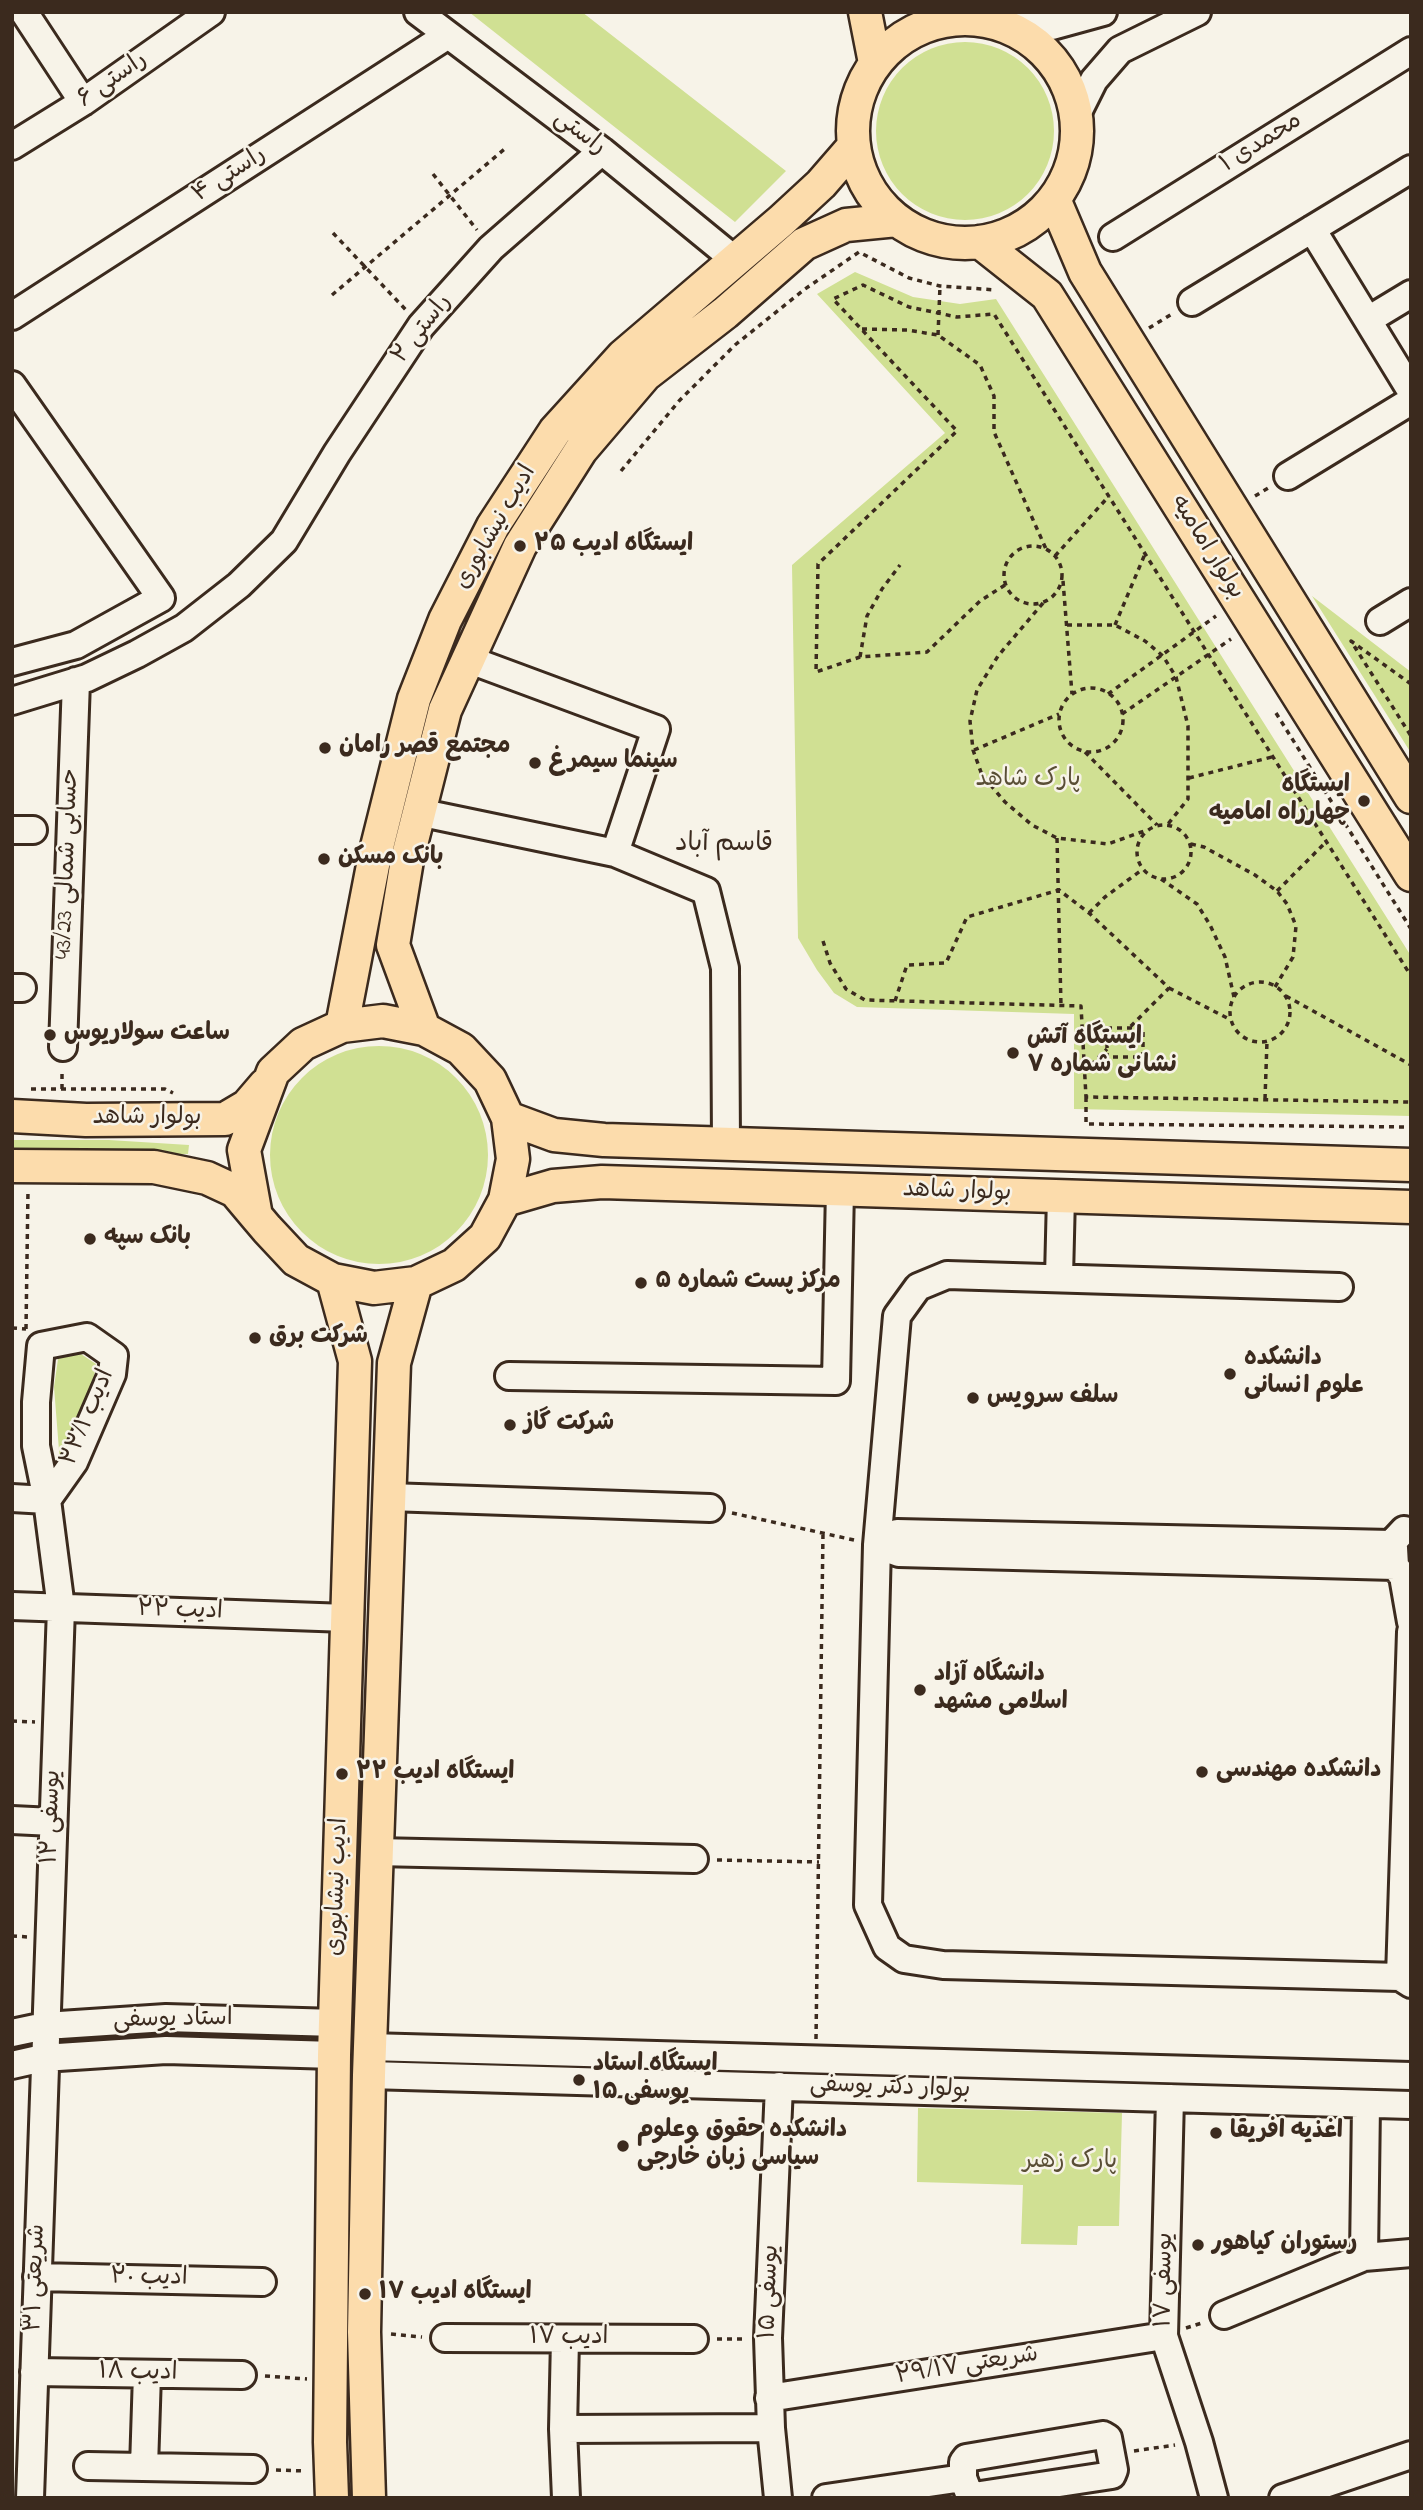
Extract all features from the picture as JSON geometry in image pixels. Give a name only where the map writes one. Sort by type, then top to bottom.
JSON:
[{"type":"main road","points":[[865,12],[875,63]]},
{"type":"main road","points":[[950,20],[984,20],[1033,42],[1054,62],[1069,88],[1076,116],[1076,145],[1069,173],[1054,199],[1034,219],[1008,234],[980,242],[951,242],[922,234],[897,220],[876,200],[866,183],[853,146],[856,107],[861,89],[875,63],[896,43],[921,28],[950,20]]},
{"type":"main road","name":"ادیب نیشابوری","points":[[342,1026],[375,855],[414,699],[446,620],[493,526],[563,421],[623,356],[821,184],[853,146]]},
{"type":"main road","name":"بولوار امامیه","points":[[1054,199],[1085,272],[1411,797]]},
{"type":"main road","name":"ادیب نیشابوری","points":[[424,1029],[393,945],[418,812],[446,710],[520,546],[582,450],[645,375],[725,313],[804,244],[846,225],[897,220]]},
{"type":"main road","name":"بولوار امامیه","points":[[980,242],[1047,295],[1411,875]]},
{"type":"main road","name":"بولوار شاهد","points":[[12,1116],[86,1120],[225,1119],[247,1106],[273,1072],[303,1044],[342,1026],[383,1021],[424,1029],[461,1049],[481,1069],[490,1080],[508,1118],[513,1159],[505,1200],[485,1237],[454,1265],[416,1283],[374,1288],[333,1280],[296,1260],[235,1191],[207,1178],[171,1169],[20,1166]]},
{"type":"main road","points":[[256,1216],[244,1150],[268,1081]]},
{"type":"main road","name":"بولوار شاهد","points":[[508,1118],[554,1135],[604,1140],[1402,1162]]},
{"type":"main road","name":"بولوار شاهد","points":[[505,1200],[552,1186],[602,1182],[1411,1207]]},
{"type":"main road","name":"ادیب نیشابوری","points":[[332,2485],[330,2380],[334,2055],[355,1361],[333,1280]]},
{"type":"main road","name":"ادیب نیشابوری","points":[[369,2498],[364,2332],[369,2061],[394,1363],[416,1283]]},
{"type":"street","name":"راستی ۶","points":[[12,146],[83,102],[211,12]]},
{"type":"street","name":"راستی","points":[[418,12],[602,151],[735,260]]},
{"type":"street","points":[[984,20],[1052,26],[1103,12]]},
{"type":"street","points":[[1076,116],[1094,80],[1120,50],[1197,12]]},
{"type":"street","points":[[26,18],[83,102]]},
{"type":"street","name":"راستی ۴","points":[[12,316],[448,36]]},
{"type":"street","name":"محمدی ۱","points":[[1112,237],[1411,51]]},
{"type":"street","name":"راستی ۲","points":[[12,701],[76,681],[137,654],[184,628],[239,585],[284,541],[337,453],[421,326],[491,248],[602,151]]},
{"type":"street","points":[[1192,302],[1411,169]]},
{"type":"street","points":[[1312,229],[1411,391]]},
{"type":"street","points":[[1368,320],[1411,294]]},
{"type":"street","points":[[12,384],[162,598],[76,645],[12,662]]},
{"type":"street","points":[[1288,476],[1411,401]]},
{"type":"street","points":[[1380,621],[1411,602]]},
{"type":"street","points":[[470,660],[656,729],[615,853]]},
{"type":"street","name":"حسابی شمالی 43/23","points":[[63,1047],[76,681]]},
{"type":"street","points":[[418,812],[615,853],[706,891],[725,968],[726,1144]]},
{"type":"street","points":[[509,1376],[836,1381],[840,1189]]},
{"type":"street","points":[[1059,1277],[1060,1196]]},
{"type":"street","points":[[1339,1287],[947,1275],[918,1287],[897,1316],[877,1545],[868,1905],[887,1947],[904,1959],[943,1965],[1405,1980],[1411,1632]]},
{"type":"street","name":"ادیب ۲۲/۱","points":[[47,1500],[74,1462],[112,1374],[114,1356],[86,1337],[34,1338],[36,1446],[47,1500],[61,1608]]},
{"type":"street","points":[[389,1497],[710,1508]]},
{"type":"street","points":[[12,1498],[47,1500]]},
{"type":"street","points":[[877,1545],[897,1533],[1391,1544],[1407,1527]]},
{"type":"street","points":[[1407,1527],[1394,1547],[1411,1622]]},
{"type":"street","points":[[877,1545],[899,1553],[1403,1578]]},
{"type":"street","name":"ادیب ۲۲","points":[[12,1606],[347,1618]]},
{"type":"street","name":"یوسفی ۱۲","points":[[43,2058],[61,1608]]},
{"type":"street","points":[[12,1820],[53,1822]]},
{"type":"street","points":[[376,1852],[694,1859]]},
{"type":"street","name":"استاد یوسفی","points":[[12,2033],[45,2025],[166,2018],[336,2023]]},
{"type":"street","name":"استاد یوسفی","points":[[12,2065],[43,2058],[166,2050],[334,2055]]},
{"type":"street","name":"شریعتی ۳۱","points":[[24,2496],[34,2372],[24,2303],[37,2277],[43,2058]]},
{"type":"street","name":"بولوار دکتر یوسفی","points":[[369,2061],[816,2058],[1411,2076]]},
{"type":"street","name":"بولوار دکتر یوسفی","points":[[369,2061],[779,2085],[1411,2105]]},
{"type":"street","name":"یوسفی ۱۵","points":[[778,2498],[769,2398],[768,2338],[779,2085]]},
{"type":"street","name":"یوسفی ۱۷","points":[[1170,2098],[1164,2336],[1199,2442],[1214,2498]]},
{"type":"street","points":[[1364,2257],[1366,2104]]},
{"type":"street","points":[[1224,2315],[1364,2257],[1411,2253]]},
{"type":"street","name":"ادیب ۲۰","points":[[37,2277],[262,2282]]},
{"type":"street","name":"شریعتی ۲۹/۱۷","points":[[769,2398],[1164,2336]]},
{"type":"street","name":"ادیب ۱۷","points":[[445,2338],[694,2339]]},
{"type":"street","points":[[565,2339],[563,2428],[566,2498]]},
{"type":"street","name":"ادیب ۱۸","points":[[34,2372],[242,2375]]},
{"type":"street","points":[[144,2467],[147,2374]]},
{"type":"street","points":[[563,2428],[771,2428]]},
{"type":"street","points":[[1103,2435],[1108,2438],[1111,2455],[1114,2470],[1112,2475],[974,2496],[970,2495],[963,2478],[963,2462],[966,2458],[1103,2435]]},
{"type":"street","points":[[1283,2498],[1411,2455]]},
{"type":"street","points":[[88,2466],[253,2469]]},
{"type":"street","points":[[826,2498],[963,2478]]},
{"type":"path","points":[[332,295],[507,148]]},
{"type":"path","points":[[433,174],[491,248]]},
{"type":"path","points":[[333,233],[421,326]]},
{"type":"path","points":[[621,471],[679,401],[735,345],[805,289],[859,253],[909,278],[940,286],[1000,290]]},
{"type":"path","points":[[1006,585],[980,601],[926,652],[860,657],[816,672],[818,564],[957,431],[833,299],[863,285],[909,307],[957,317],[994,314],[1411,976]]},
{"type":"path","points":[[938,335],[940,286]]},
{"type":"path","points":[[1128,340],[1192,302]]},
{"type":"path","points":[[862,329],[907,330],[938,335],[981,365],[994,396],[994,432],[1046,549]]},
{"type":"path","points":[[1232,509],[1288,476]]},
{"type":"path","points":[[1055,556],[1109,496]]},
{"type":"path","points":[[1043,603],[1020,601],[1006,585],[1004,573],[1014,553],[1035,546],[1046,549],[1055,556],[1063,577],[1073,694]]},
{"type":"path","points":[[1115,625],[1145,554]]},
{"type":"path","points":[[860,657],[867,616],[900,565]]},
{"type":"path","points":[[1063,577],[1060,588],[1043,603],[998,656],[977,690],[970,721],[973,750],[982,775],[1005,802],[1032,825],[1058,838],[1108,844],[1157,825],[1168,824],[1182,831],[1191,844],[1192,853],[1185,870],[1170,879],[1161,879]]},
{"type":"path","points":[[1108,694],[1216,616],[1209,605]]},
{"type":"path","points":[[1324,658],[1380,621]]},
{"type":"path","points":[[1067,625],[1115,625],[1146,641],[1163,656],[1176,677],[1188,726],[1188,799],[1168,824]]},
{"type":"path","points":[[1223,628],[1238,651]]},
{"type":"path","points":[[1122,714],[1231,639]]},
{"type":"path","points":[[1351,641],[1411,684]]},
{"type":"path","points":[[1351,641],[1411,736]]},
{"type":"path","points":[[973,750],[1059,714],[1073,694],[1090,688],[1108,694],[1122,714],[1122,724],[1113,743],[1095,752],[1084,752]]},
{"type":"path","points":[[1272,707],[1411,929]]},
{"type":"path","points":[[1059,714],[1061,734],[1067,742],[1084,752],[1157,825]]},
{"type":"path","points":[[1189,778],[1272,757]]},
{"type":"path","points":[[1147,830],[1137,852],[1143,869],[1197,904],[1225,957],[1234,997],[1231,1020],[1235,1028],[1249,1040],[1267,1041],[1276,1038],[1288,1022],[1290,1013],[1284,995]]},
{"type":"path","points":[[1058,838],[1061,1006]]},
{"type":"path","points":[[1277,891],[1326,842]]},
{"type":"path","points":[[1191,844],[1204,847],[1277,891],[1287,904],[1296,926],[1293,957],[1275,987]]},
{"type":"path","points":[[1089,913],[1105,897],[1143,869]]},
{"type":"path","points":[[1059,890],[1089,913],[1169,988],[1231,1020]]},
{"type":"path","points":[[895,1001],[907,965],[946,963],[967,917],[1059,890]]},
{"type":"path","points":[[823,941],[830,963],[846,989],[865,1000],[1081,1006],[1086,1124],[1411,1128]]},
{"type":"path","points":[[1234,997],[1248,985],[1257,983],[1275,987],[1284,995],[1411,1065]]},
{"type":"path","points":[[1129,1028],[1169,988]]},
{"type":"path","points":[[1107,1028],[1129,1028],[1143,1028],[1143,1057],[1107,1057],[1107,1028]]},
{"type":"path","points":[[1265,1099],[1267,1041]]},
{"type":"path","points":[[1084,1072],[1107,1049]]},
{"type":"path","points":[[1086,1097],[1411,1101]]},
{"type":"path","points":[[12,1328],[34,1338],[20,1166]]},
{"type":"path","points":[[710,1508],[877,1545]]},
{"type":"path","points":[[816,2058],[823,1533]]},
{"type":"path","points":[[694,1859],[819,1862]]},
{"type":"path","points":[[1164,2336],[1224,2315]]},
{"type":"path","points":[[364,2332],[445,2338]]},
{"type":"path","points":[[694,2339],[768,2338]]},
{"type":"path","points":[[242,2375],[330,2380]]},
{"type":"path","points":[[1111,2455],[1199,2442]]},
{"type":"path","points":[[253,2469],[332,2485]]},
{"type":"green space","points":[[469,12],[582,12],[786,171],[735,222]]},
{"type":"green space","points":[[965,42],[999,48],[1028,68],[1048,97],[1054,131],[1048,165],[1028,194],[999,214],[965,220],[931,214],[902,194],[882,165],[876,131],[882,97],[902,68],[931,48]]},
{"type":"green space","name":"پارک شاهد","points":[[855,272],[913,297],[960,304],[996,299],[1411,956],[1411,1116],[1074,1109],[1074,1014],[857,1007],[834,993],[817,970],[798,938],[792,565],[945,433],[817,294]]},
{"type":"green space","points":[[1312,596],[1411,672],[1411,753]]},
{"type":"green space","points":[[390,1046],[421,1054],[440,1064],[456,1078],[470,1094],[480,1113],[488,1155],[480,1197],[470,1216],[456,1232],[440,1246],[421,1256],[390,1264],[368,1264],[337,1256],[318,1246],[288,1216],[278,1197],[272,1176],[270,1144],[278,1113],[288,1094],[318,1064],[337,1054],[358,1048]]},
{"type":"green space","points":[[12,1140],[109,1140],[189,1145],[188,1154],[12,1154]]},
{"type":"green space","points":[[59,1352],[81,1354],[96,1364],[93,1383],[60,1463],[54,1387]]},
{"type":"green space","name":"پارک زهیر","points":[[918,2108],[1122,2113],[1119,2226],[1078,2226],[1077,2245],[1021,2244],[1023,2185],[917,2182]]},
{"type":"place","name":"ایستگاه ادیب ۲۵","points":[[520,546]]},
{"type":"place","name":"مجتمع قصر رامان","points":[[325,748]]},
{"type":"place","name":"سینما سیمرغ","points":[[535,763]]},
{"type":"place","name":"ایستگاه چهارراه امامیه","points":[[1364,801]]},
{"type":"place","name":"بانک مسکن","points":[[324,859]]},
{"type":"place","name":"ساعت سولاریوس","points":[[50,1035]]},
{"type":"place","name":"ایستگاه آتش نشانی شماره ۷","points":[[1013,1053]]},
{"type":"place","name":"بانک سپه","points":[[90,1239]]},
{"type":"place","name":"مرکز پست شماره ۵","points":[[641,1283]]},
{"type":"place","name":"شرکت برق","points":[[255,1338]]},
{"type":"place","name":"دانشکده علوم انسانی","points":[[1230,1374]]},
{"type":"place","name":"سلف سرویس","points":[[973,1398]]},
{"type":"place","name":"شرکت گاز","points":[[510,1425]]},
{"type":"place","name":"دانشگاه آزاد اسلامی مشهد","points":[[920,1690]]},
{"type":"place","name":"دانشکده مهندسی","points":[[1202,1772]]},
{"type":"place","name":"ایستگاه ادیب ۲۲","points":[[342,1774]]},
{"type":"place","name":"ایستگاه استاد یوسفی ۱۵","points":[[579,2080]]},
{"type":"place","name":"اغذیه افریقا","points":[[1216,2133]]},
{"type":"place","name":"دانشکده حقوق وعلوم سیاسی زبان خارجی","points":[[623,2146]]},
{"type":"place","name":"رستوران کیاهور","points":[[1198,2245]]},
{"type":"place","name":"ایستگاه ادیب ۱۷","points":[[365,2294]]},
{"type":"district","name":"قاسم آباد","points":[[724,846]]}]
